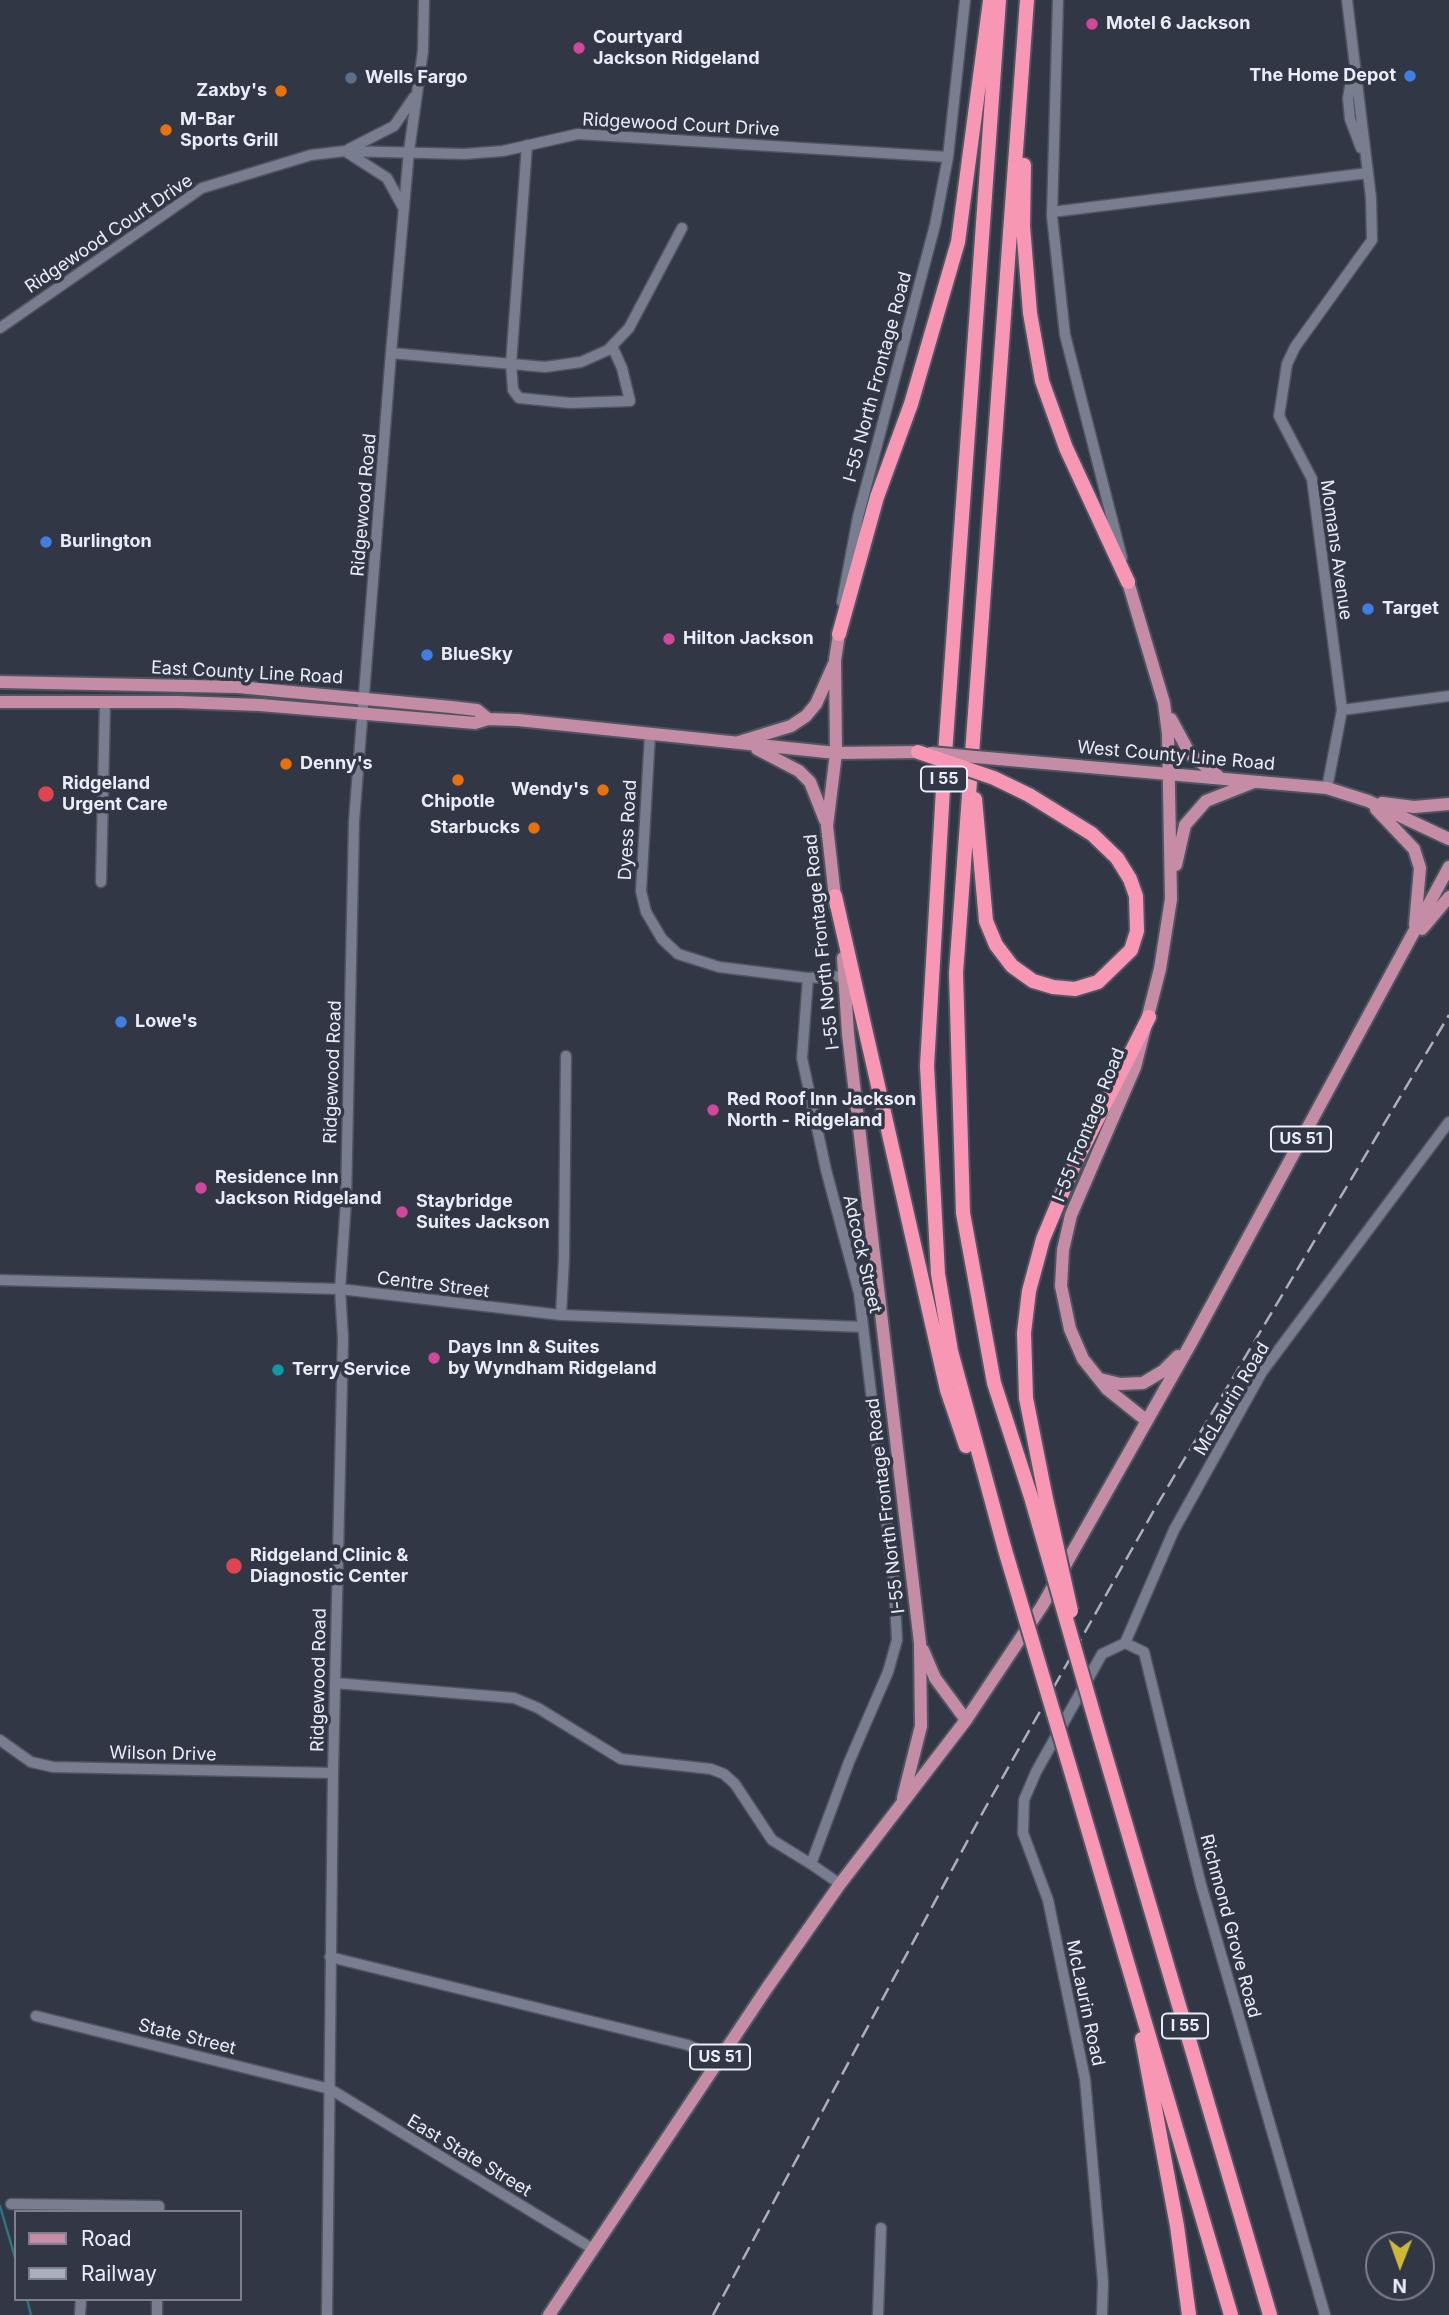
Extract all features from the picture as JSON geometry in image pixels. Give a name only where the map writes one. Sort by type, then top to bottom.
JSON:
[{"type":"highway","points":[[839,634],[877,497],[911,404],[958,242],[991,0]]},
{"type":"highway","name":"I 55","points":[[999,0],[946,741],[927,1066],[938,1274],[951,1352],[1003,1545],[1231,2315]]},
{"type":"highway","name":"I 55","points":[[1027,0],[956,973],[963,1213],[994,1382],[1038,1495],[1067,1583],[1081,1675],[1270,2315]]},
{"type":"highway","points":[[1024,37],[1023,226],[1030,313],[1042,381],[1066,448],[1128,582]]},
{"type":"highway","points":[[918,752],[994,778],[1029,795],[1092,834],[1118,858],[1136,896],[1137,931],[1131,950],[1116,968],[1098,982],[1075,989],[1053,987],[1033,981],[1012,965],[996,945],[986,921],[979,821],[972,779]]},
{"type":"highway","points":[[835,896],[947,1390],[1003,1545]]},
{"type":"highway","points":[[1038,1495],[1026,1398],[1024,1333],[1029,1291],[1043,1239],[1074,1165],[1149,1017]]},
{"type":"highway","points":[[1131,1975],[1177,2226],[1189,2315]]},
{"type":"main road","points":[[1128,582],[1164,703],[1190,754],[1218,776]]},
{"type":"main road","name":"I-55 North Frontage Road","points":[[839,634],[835,660],[836,753],[827,826],[846,976],[848,1034],[919,1643],[922,1726],[901,1805]]},
{"type":"main road","points":[[732,744],[791,726],[806,716],[816,704],[835,660]]},
{"type":"main road","name":"East County Line Road","points":[[0,682],[225,686],[477,710],[488,719]]},
{"type":"main road","name":"East County Line Road","points":[[0,702],[179,702],[475,723],[488,719],[836,753],[889,751]]},
{"type":"main road","name":"I-55 Frontage Road","points":[[1147,1421],[1107,1389],[1083,1359],[1070,1329],[1061,1286],[1063,1250],[1071,1215],[1135,1068],[1160,969],[1172,879],[1168,734],[1164,703]]},
{"type":"main road","points":[[750,746],[804,776],[819,800],[827,826]]},
{"type":"main road","name":"West County Line Road","points":[[889,751],[1218,776],[1328,788],[1368,801],[1449,839]]},
{"type":"main road","points":[[1172,879],[1185,825],[1206,801],[1260,780]]},
{"type":"main road","points":[[1368,801],[1414,807],[1449,804]]},
{"type":"main road","points":[[1368,801],[1414,849],[1420,867],[1413,935]]},
{"type":"main road","name":"US 51","points":[[549,2315],[718,2060],[841,1884],[966,1720],[1042,1606],[1191,1343],[1449,867]]},
{"type":"main road","points":[[1413,935],[1449,897]]},
{"type":"main road","points":[[1100,1379],[1121,1384],[1143,1383],[1163,1371],[1191,1343]]},
{"type":"main road","points":[[919,1643],[935,1678],[966,1720]]},
{"type":"street","name":"Ridgewood Road","points":[[327,2315],[333,1773],[343,1338],[340,1289],[346,1201],[354,821],[360,713],[387,434],[391,353],[409,151],[424,51],[424,0]]},
{"type":"street","name":"I-55 North Frontage Road","points":[[839,634],[845,575],[925,267],[948,157],[965,0]]},
{"type":"street","points":[[1058,0],[1052,212],[1065,335],[1128,582]]},
{"type":"street","name":"Momans Avenue","points":[[1328,788],[1342,710],[1312,479],[1279,416],[1287,364],[1295,347],[1371,240],[1368,173],[1347,0]]},
{"type":"street","points":[[345,151],[394,126],[406,112],[418,87]]},
{"type":"street","name":"Ridgewood Court Drive","points":[[0,328],[202,188],[273,164],[345,151],[464,154],[503,151],[578,134],[948,157]]},
{"type":"street","points":[[527,145],[511,364],[513,390],[519,398],[570,403],[630,401],[622,368],[612,346]]},
{"type":"street","points":[[345,151],[387,178],[404,209]]},
{"type":"street","points":[[1052,212],[1368,173]]},
{"type":"street","points":[[391,353],[545,367],[580,362],[612,346],[629,328],[682,228]]},
{"type":"street","points":[[1342,710],[1449,696]]},
{"type":"street","points":[[101,882],[105,703]]},
{"type":"street","name":"Dyess Road","points":[[650,734],[641,891],[653,926],[678,954],[694,962],[808,978],[846,976]]},
{"type":"street","name":"Adcock Street","points":[[808,978],[802,1058],[826,1170],[859,1293],[894,1583],[897,1640],[888,1672],[849,1762],[811,1864]]},
{"type":"street","points":[[561,1315],[565,1259],[566,1056]]},
{"type":"street","name":"McLaurin Road","points":[[1102,2315],[1103,2282],[1085,2078],[1048,1900],[1023,1833],[1024,1800],[1102,1654],[1125,1643],[1174,1530],[1262,1372],[1449,1122]]},
{"type":"street","name":"Centre Street","points":[[0,1280],[340,1289],[561,1315],[863,1327]]},
{"type":"street","name":"Richmond Grove Road","points":[[1125,1643],[1144,1652],[1201,1885],[1325,2315]]},
{"type":"street","points":[[335,1683],[514,1698],[538,1708],[621,1759],[711,1769],[724,1774],[735,1784],[772,1840],[841,1884]]},
{"type":"street","name":"Wilson Drive","points":[[0,1740],[31,1762],[53,1767],[333,1773]]},
{"type":"street","points":[[330,1957],[688,2045],[718,2060]]},
{"type":"street","name":"State Street","points":[[36,2015],[330,2089]]},
{"type":"street","name":"East State Street","points":[[330,2089],[593,2249]]},
{"type":"street","points":[[11,2204],[83,2208],[159,2206],[159,2210]]},
{"type":"street","points":[[878,2315],[881,2228]]},
{"type":"waterway","points":[[0,2206],[14,2254]]},
{"type":"waterway","points":[[28,2301],[31,2315]]},
{"type":"railway","points":[[713,2315],[983,1812],[1157,1505],[1449,1015]]},
{"type":"place","name":"Motel 6 Jackson","points":[[1092,24]]},
{"type":"place","name":"Courtyard Jackson Ridgeland","points":[[579,48]]},
{"type":"place","name":"The Home Depot","points":[[1410,76]]},
{"type":"place","name":"Wells Fargo","points":[[351,78]]},
{"type":"place","name":"Zaxby's","points":[[281,91]]},
{"type":"place","name":"M-Bar Sports Grill","points":[[166,130]]},
{"type":"place","name":"Burlington","points":[[46,542]]},
{"type":"place","name":"Target","points":[[1368,609]]},
{"type":"place","name":"Hilton Jackson","points":[[669,639]]},
{"type":"place","name":"BlueSky","points":[[427,655]]},
{"type":"place","name":"Denny's","points":[[286,764]]},
{"type":"place","name":"Chipotle","points":[[458,780]]},
{"type":"place","name":"Wendy's","points":[[603,790]]},
{"type":"place","name":"Ridgeland Urgent Care","points":[[46,794]]},
{"type":"place","name":"Starbucks","points":[[534,828]]},
{"type":"place","name":"Lowe's","points":[[121,1022]]},
{"type":"place","name":"Red Roof Inn Jackson North - Ridgeland","points":[[713,1110]]},
{"type":"place","name":"Residence Inn Jackson Ridgeland","points":[[201,1188]]},
{"type":"place","name":"Staybridge Suites Jackson","points":[[402,1212]]},
{"type":"place","name":"Days Inn & Suites by Wyndham Ridgeland","points":[[434,1358]]},
{"type":"place","name":"Terry Service","points":[[278,1370]]},
{"type":"place","name":"Ridgeland Clinic & Diagnostic Center","points":[[234,1566]]}]
